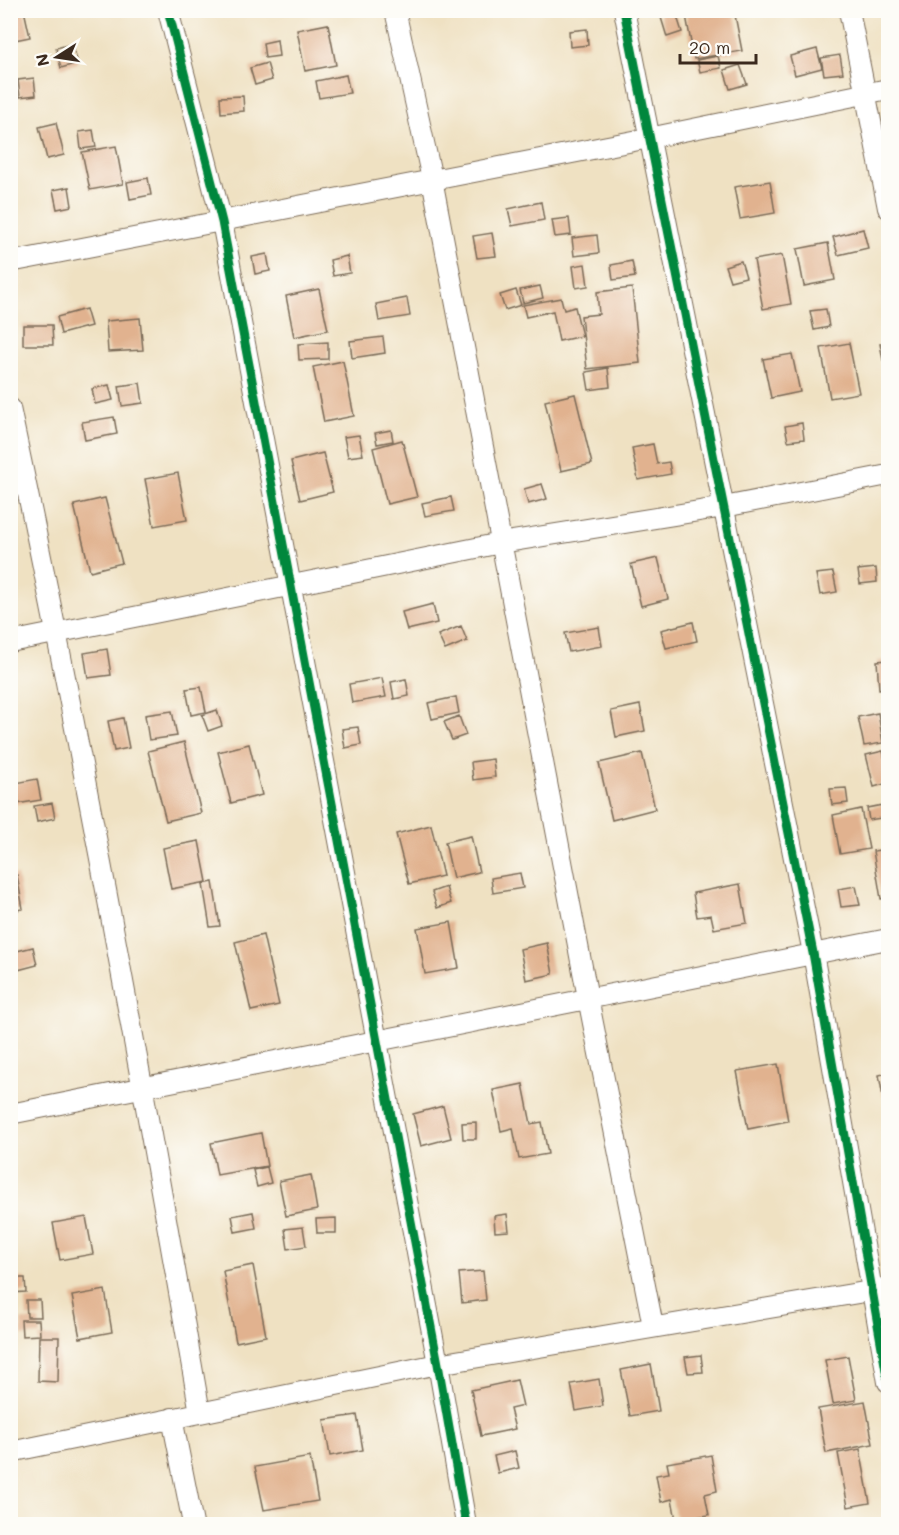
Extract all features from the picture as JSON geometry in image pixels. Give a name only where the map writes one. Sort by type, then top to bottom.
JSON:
[{"type":"street","points":[[168,10],[222,222],[438,1364],[466,1524]]},
{"type":"street","points":[[395,10],[432,179],[653,1326]]},
{"type":"street","points":[[624,10],[881,1290],[888,1382]]},
{"type":"street","points":[[849,10],[888,207]]},
{"type":"street","points":[[10,262],[649,138],[888,89]]},
{"type":"street","points":[[10,408],[58,633],[143,1087],[200,1413]]},
{"type":"street","points":[[10,642],[501,543],[724,507],[888,475]]},
{"type":"street","points":[[10,1114],[888,939]]},
{"type":"street","points":[[10,1452],[438,1364],[653,1326],[881,1290]]},
{"type":"street","points":[[172,1418],[193,1524]]},
{"type":"building","points":[[10,10],[24,10],[30,37],[10,41]]},
{"type":"building","points":[[675,10],[682,32],[667,37],[659,11]]},
{"type":"building","points":[[685,10],[734,10],[742,51],[694,59]]},
{"type":"building","points":[[328,24],[336,65],[305,71],[297,30]]},
{"type":"building","points":[[587,29],[588,45],[570,47],[569,31]]},
{"type":"building","points":[[277,40],[279,56],[265,58],[263,43]]},
{"type":"building","points":[[72,44],[78,63],[61,68],[56,48]]},
{"type":"building","points":[[817,49],[822,68],[795,75],[790,56]]},
{"type":"building","points":[[840,55],[843,73],[824,75],[821,58]]},
{"type":"building","points":[[718,56],[721,68],[700,72],[697,60]]},
{"type":"building","points":[[267,63],[272,80],[255,85],[250,68]]},
{"type":"building","points":[[740,65],[747,84],[730,89],[724,70]]},
{"type":"building","points":[[346,75],[350,93],[319,98],[316,81]]},
{"type":"building","points":[[34,78],[36,95],[20,97],[18,80]]},
{"type":"building","points":[[243,96],[244,111],[221,113],[220,97]]},
{"type":"building","points":[[56,123],[64,155],[47,159],[39,127]]},
{"type":"building","points":[[93,130],[96,147],[81,149],[79,132]]},
{"type":"building","points":[[116,146],[123,184],[90,190],[82,152]]},
{"type":"building","points":[[148,178],[151,195],[130,199],[127,182]]},
{"type":"building","points":[[770,181],[775,213],[740,219],[734,187]]},
{"type":"building","points":[[69,187],[72,206],[57,209],[53,190]]},
{"type":"building","points":[[541,202],[544,220],[512,226],[508,209]]},
{"type":"building","points":[[569,218],[571,235],[555,237],[552,220]]},
{"type":"building","points":[[863,229],[868,248],[838,255],[833,237]]},
{"type":"building","points":[[492,233],[496,256],[477,258],[473,236]]},
{"type":"building","points":[[597,235],[599,253],[574,256],[572,238]]},
{"type":"building","points":[[828,243],[835,280],[804,286],[797,249]]},
{"type":"building","points":[[267,254],[270,271],[255,274],[252,257]]},
{"type":"building","points":[[782,255],[791,304],[763,309],[754,260]]},
{"type":"building","points":[[347,256],[350,273],[333,276],[330,260]]},
{"type":"building","points":[[632,261],[635,277],[613,280],[611,265]]},
{"type":"building","points":[[741,261],[746,277],[730,281],[725,266]]},
{"type":"building","points":[[585,264],[588,286],[576,288],[573,266]]},
{"type":"building","points":[[540,286],[543,298],[523,303],[520,290]]},
{"type":"building","points":[[632,288],[640,363],[587,369],[581,316],[599,314],[597,292]]},
{"type":"building","points":[[319,289],[328,330],[294,337],[286,296]]},
{"type":"building","points":[[516,290],[521,305],[505,310],[500,295]]},
{"type":"building","points":[[407,298],[410,316],[379,321],[376,304]]},
{"type":"building","points":[[561,298],[564,310],[575,307],[582,336],[559,341],[553,311],[526,317],[523,305]]},
{"type":"building","points":[[86,309],[91,326],[61,334],[57,317]]},
{"type":"building","points":[[826,309],[829,327],[814,330],[810,311]]},
{"type":"building","points":[[140,318],[143,350],[108,352],[106,321]]},
{"type":"building","points":[[23,325],[52,325],[53,345],[23,345]]},
{"type":"building","points":[[383,337],[385,353],[352,358],[350,341]]},
{"type":"building","points":[[328,342],[328,359],[299,360],[298,344]]},
{"type":"building","points":[[849,343],[859,393],[830,398],[821,348]]},
{"type":"building","points":[[888,343],[888,359],[883,360],[880,344]]},
{"type":"building","points":[[792,354],[800,392],[771,398],[763,359]]},
{"type":"building","points":[[343,361],[354,416],[324,422],[313,367]]},
{"type":"building","points":[[608,368],[610,387],[589,390],[586,372]]},
{"type":"building","points":[[140,383],[143,403],[122,406],[119,386]]},
{"type":"building","points":[[109,385],[113,400],[95,404],[92,389]]},
{"type":"building","points":[[575,394],[592,464],[561,471],[545,401]]},
{"type":"building","points":[[114,417],[117,434],[85,440],[82,422]]},
{"type":"building","points":[[802,423],[804,439],[788,441],[785,426]]},
{"type":"building","points":[[391,430],[393,441],[377,444],[375,433]]},
{"type":"building","points":[[359,435],[363,455],[348,457],[344,437]]},
{"type":"building","points":[[402,440],[417,497],[387,504],[373,448]]},
{"type":"building","points":[[653,444],[657,464],[669,462],[671,474],[638,480],[632,448]]},
{"type":"building","points":[[323,453],[333,492],[300,500],[291,461]]},
{"type":"building","points":[[178,473],[187,520],[154,526],[145,479]]},
{"type":"building","points":[[542,484],[547,499],[528,504],[524,489]]},
{"type":"building","points":[[451,497],[454,511],[425,516],[422,503]]},
{"type":"building","points":[[105,498],[122,563],[90,571],[74,505]]},
{"type":"building","points":[[658,558],[668,599],[641,606],[631,564]]},
{"type":"building","points":[[876,568],[877,582],[860,584],[858,570]]},
{"type":"building","points":[[833,572],[837,592],[820,595],[816,574]]},
{"type":"building","points":[[433,604],[437,623],[407,630],[402,612]]},
{"type":"building","points":[[693,622],[697,641],[666,648],[661,630]]},
{"type":"building","points":[[461,626],[467,641],[445,650],[438,635]]},
{"type":"building","points":[[599,627],[602,646],[569,652],[565,633]]},
{"type":"building","points":[[107,649],[111,675],[88,678],[84,653]]},
{"type":"building","points":[[888,660],[888,688],[879,689],[877,661]]},
{"type":"building","points":[[382,678],[386,697],[352,703],[349,684]]},
{"type":"building","points":[[406,679],[409,696],[394,699],[391,682]]},
{"type":"building","points":[[201,687],[206,712],[191,715],[186,689]]},
{"type":"building","points":[[456,697],[459,713],[432,719],[428,703]]},
{"type":"building","points":[[640,705],[645,731],[616,737],[611,711]]},
{"type":"building","points":[[217,710],[222,726],[208,731],[202,715]]},
{"type":"building","points":[[172,711],[177,736],[149,740],[145,715]]},
{"type":"building","points":[[878,713],[883,743],[864,746],[858,717]]},
{"type":"building","points":[[459,716],[466,735],[452,740],[444,722]]},
{"type":"building","points":[[123,718],[129,748],[114,751],[108,721]]},
{"type":"building","points":[[358,727],[361,745],[345,748],[342,729]]},
{"type":"building","points":[[184,742],[201,813],[166,821],[148,751]]},
{"type":"building","points":[[249,744],[262,795],[231,803],[218,752]]},
{"type":"building","points":[[883,751],[888,783],[874,787],[866,755]]},
{"type":"building","points":[[642,753],[655,809],[612,820],[599,763]]},
{"type":"building","points":[[493,759],[495,777],[473,780],[471,762]]},
{"type":"building","points":[[37,779],[41,800],[10,805],[10,784]]},
{"type":"building","points":[[846,788],[848,803],[832,805],[830,789]]},
{"type":"building","points":[[52,803],[55,818],[37,822],[34,806]]},
{"type":"building","points":[[888,804],[888,821],[887,817],[869,820],[867,808]]},
{"type":"building","points":[[861,809],[869,849],[840,854],[833,815]]},
{"type":"building","points":[[431,825],[443,876],[409,884],[396,834]]},
{"type":"building","points":[[471,836],[479,872],[453,878],[445,842]]},
{"type":"building","points":[[199,841],[207,882],[171,889],[163,848]]},
{"type":"building","points":[[888,849],[888,898],[881,899],[873,851]]},
{"type":"building","points":[[520,873],[523,888],[493,893],[491,878]]},
{"type":"building","points":[[17,875],[23,909],[10,911],[10,876]]},
{"type":"building","points":[[213,882],[220,926],[210,927],[203,884]]},
{"type":"building","points":[[740,884],[747,923],[714,929],[711,915],[697,917],[693,893]]},
{"type":"building","points":[[856,886],[860,905],[841,907],[838,889]]},
{"type":"building","points":[[446,887],[451,903],[437,908],[432,892]]},
{"type":"building","points":[[451,922],[459,968],[425,974],[417,928]]},
{"type":"building","points":[[263,935],[279,1005],[251,1011],[235,942]]},
{"type":"building","points":[[547,943],[553,974],[526,980],[520,949]]},
{"type":"building","points":[[33,947],[37,965],[18,970],[13,952]]},
{"type":"building","points":[[778,1064],[788,1121],[748,1129],[737,1071]]},
{"type":"building","points":[[888,1073],[888,1096],[883,1097],[879,1075]]},
{"type":"building","points":[[523,1084],[531,1124],[542,1122],[548,1154],[519,1159],[513,1128],[501,1131],[493,1090]]},
{"type":"building","points":[[443,1106],[451,1138],[421,1146],[413,1114]]},
{"type":"building","points":[[888,1109],[888,1124],[887,1124],[885,1110]]},
{"type":"building","points":[[476,1122],[476,1139],[463,1139],[462,1123]]},
{"type":"building","points":[[261,1133],[267,1166],[217,1175],[211,1143]]},
{"type":"building","points":[[267,1167],[271,1183],[257,1187],[253,1170]]},
{"type":"building","points":[[311,1175],[317,1210],[286,1216],[279,1181]]},
{"type":"building","points":[[253,1212],[256,1228],[235,1232],[232,1216]]},
{"type":"building","points":[[507,1214],[509,1231],[495,1232],[494,1216]]},
{"type":"building","points":[[86,1217],[93,1254],[60,1260],[53,1223]]},
{"type":"building","points":[[336,1218],[336,1233],[317,1233],[316,1219]]},
{"type":"building","points":[[303,1227],[306,1246],[288,1249],[285,1229]]},
{"type":"building","points":[[253,1265],[266,1336],[236,1342],[223,1271]]},
{"type":"building","points":[[483,1271],[486,1300],[462,1303],[459,1273]]},
{"type":"building","points":[[10,1278],[25,1278],[26,1292],[10,1293]]},
{"type":"building","points":[[105,1290],[112,1332],[80,1338],[72,1296]]},
{"type":"building","points":[[26,1300],[40,1300],[41,1317],[27,1317]]},
{"type":"building","points":[[21,1320],[39,1320],[40,1335],[22,1336]]},
{"type":"building","points":[[39,1337],[59,1337],[58,1382],[38,1381]]},
{"type":"building","points":[[701,1355],[703,1372],[688,1373],[685,1357]]},
{"type":"building","points":[[848,1356],[856,1400],[833,1404],[825,1360]]},
{"type":"building","points":[[651,1364],[659,1411],[630,1416],[621,1370]]},
{"type":"building","points":[[599,1379],[603,1406],[576,1411],[571,1384]]},
{"type":"building","points":[[517,1380],[523,1406],[510,1409],[515,1429],[481,1436],[471,1390]]},
{"type":"building","points":[[865,1401],[873,1444],[826,1453],[818,1409]]},
{"type":"building","points":[[357,1415],[363,1450],[330,1456],[324,1420]]},
{"type":"building","points":[[860,1449],[870,1503],[848,1507],[838,1453]]},
{"type":"building","points":[[515,1451],[519,1468],[498,1473],[494,1456]]},
{"type":"building","points":[[711,1455],[717,1491],[705,1494],[709,1515],[676,1520],[672,1499],[661,1502],[656,1475],[669,1473],[667,1463]]},
{"type":"building","points":[[310,1457],[318,1501],[264,1510],[255,1467]]},
{"type":"building","points":[[875,1520],[876,1524],[858,1524],[858,1523]]},
{"type":"cycle path","points":[[168,10],[222,222],[438,1364],[466,1524]]},
{"type":"cycle path","points":[[624,10],[813,953],[888,1382]]}]
